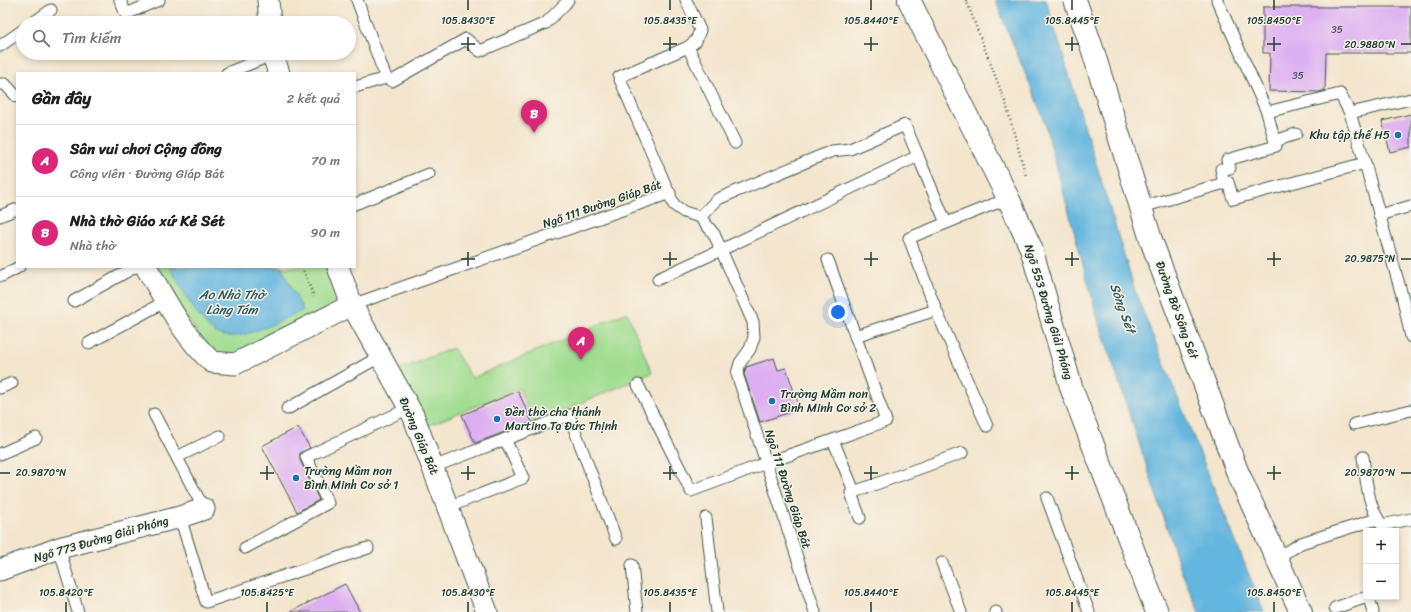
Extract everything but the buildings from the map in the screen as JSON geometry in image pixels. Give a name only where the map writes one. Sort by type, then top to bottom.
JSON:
[{"type":"street","points":[[268,0],[269,16]]},
{"type":"street","name":"Ngõ 553 Đường Giải Phóng","points":[[909,0],[1009,200],[1031,248],[1072,390],[1157,612]]},
{"type":"street","name":"Đường Bờ Sông Sét","points":[[1075,0],[1092,48],[1154,247],[1237,471],[1301,612]]},
{"type":"street","points":[[147,268],[180,326],[197,348],[212,362],[235,364],[352,305]]},
{"type":"street","name":"Đường Giáp Bát","points":[[338,268],[352,305],[409,408],[433,467],[487,612]]},
{"type":"street","name":"Ngõ 773 Đường Giải Phóng","points":[[0,570],[59,548],[180,517],[204,509]]},
{"type":"lane","points":[[120,0],[126,14],[158,0]]},
{"type":"lane","points":[[357,0],[386,78]]},
{"type":"lane","points":[[356,87],[386,78],[392,81],[466,39],[480,51],[546,23],[568,0]]},
{"type":"lane","points":[[670,192],[619,77],[688,47],[696,41],[700,30],[686,0]]},
{"type":"lane","points":[[1217,0],[1267,112],[1276,146],[1227,160],[1230,168],[1221,169],[1224,184]]},
{"type":"lane","points":[[43,16],[52,10]]},
{"type":"lane","points":[[0,46],[16,35]]},
{"type":"lane","points":[[688,47],[734,143]]},
{"type":"lane","points":[[231,72],[274,60]]},
{"type":"lane","points":[[0,84],[5,84],[16,96]]},
{"type":"lane","points":[[1267,112],[1340,94],[1350,113],[1365,162],[1403,299],[1411,337]]},
{"type":"lane","points":[[1350,113],[1411,99]]},
{"type":"lane","points":[[700,217],[718,199],[832,151],[850,149],[905,125],[946,223]]},
{"type":"lane","points":[[1275,141],[1296,134]]},
{"type":"lane","points":[[658,279],[918,156]]},
{"type":"lane","points":[[1142,207],[1228,182],[1233,199],[1365,162]]},
{"type":"lane","points":[[356,204],[429,174]]},
{"type":"lane","name":"Ngõ 111 Đường Giáp Bát","points":[[352,305],[670,192],[674,204],[684,212],[700,217],[714,234],[753,322],[754,337],[750,349],[740,363],[737,374],[815,612]]},
{"type":"lane","points":[[987,426],[936,310],[909,238],[994,204],[1009,200]]},
{"type":"lane","points":[[1379,215],[1411,206]]},
{"type":"lane","points":[[0,216],[16,209]]},
{"type":"lane","points":[[638,385],[692,491],[766,463],[886,421],[828,260]]},
{"type":"lane","points":[[2,276],[18,268]]},
{"type":"lane","points":[[74,302],[133,268]]},
{"type":"lane","points":[[89,343],[166,301]]},
{"type":"lane","points":[[855,336],[936,310]]},
{"type":"lane","points":[[287,409],[380,356]]},
{"type":"lane","points":[[0,388],[12,382]]},
{"type":"lane","points":[[245,548],[328,503],[306,457],[409,408]]},
{"type":"lane","points":[[1354,424],[1411,410]]},
{"type":"lane","name":"Ngõ 773 Đường Giải Phóng","points":[[154,414],[204,509]]},
{"type":"lane","points":[[433,467],[569,415],[616,539]]},
{"type":"lane","points":[[177,457],[220,436]]},
{"type":"lane","points":[[0,454],[36,438]]},
{"type":"lane","points":[[448,507],[523,478],[505,439]]},
{"type":"lane","points":[[833,440],[854,491]]},
{"type":"lane","points":[[860,518],[851,493],[854,491],[962,453]]},
{"type":"lane","points":[[1363,457],[1369,494],[1377,519],[1382,525],[1411,519]]},
{"type":"lane","points":[[1047,498],[1088,612]]},
{"type":"lane","name":"Ngõ 773 Đường Giải Phóng","points":[[180,517],[206,602],[368,548]]},
{"type":"lane","points":[[706,518],[717,612]]},
{"type":"lane","points":[[1276,557],[1301,543],[1377,519]]},
{"type":"lane","points":[[59,548],[78,612]]},
{"type":"lane","points":[[942,563],[961,612]]},
{"type":"lane","points":[[632,565],[637,612]]},
{"type":"lane","points":[[1336,608],[1363,599]]},
{"type":"lane","points":[[1369,600],[1373,612]]},
{"type":"path","points":[[966,0],[1006,104],[1028,183]]},
{"type":"path","points":[[302,268],[324,319]]},
{"type":"green space","points":[[151,268],[326,268],[342,301],[238,357],[212,353]]},
{"type":"green space","points":[[627,312],[652,373],[534,423],[519,388],[425,427],[395,371],[453,348],[472,378]]},
{"type":"water","name":"Sông Sét","points":[[995,0],[1046,0],[1136,294],[1264,612],[1199,612],[1182,573],[1097,316],[1043,117]]},
{"type":"water","name":"Ao Nhà Thờ Làng Tám","points":[[171,268],[282,268],[303,310],[251,333],[230,336],[221,335],[206,325],[185,295]]},
{"type":"place","name":"Nhà thờ Giáo xứ Kẻ Sét","points":[[534,133]]},
{"type":"place","name":"Khu tập thể H5","points":[[1398,135]]},
{"type":"place","name":"Sân vui chơi Cộng đồng","points":[[581,360]]},
{"type":"place","name":"Trường Mầm non Bình Minh Cơ sở 2","points":[[772,401]]},
{"type":"place","name":"Đền thờ cha thánh Martino Tạ Đức Thịnh","points":[[497,419]]},
{"type":"place","name":"Trường Mầm non Bình Minh Cơ sở 1","points":[[296,478]]}]
